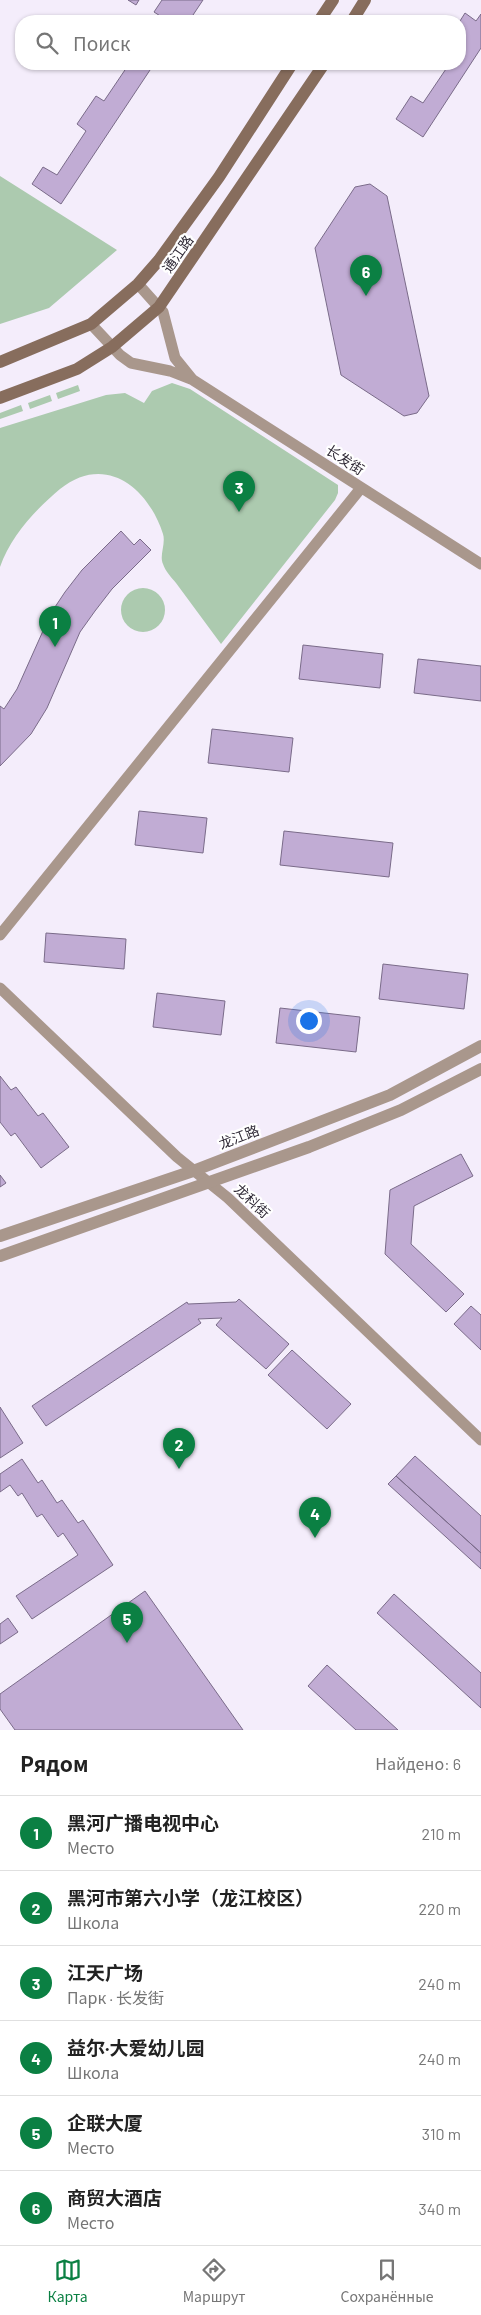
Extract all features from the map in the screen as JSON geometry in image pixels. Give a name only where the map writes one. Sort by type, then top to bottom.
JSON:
[{"type":"main road","points":[[323,15],[333,0]]},
{"type":"main road","points":[[356,15],[366,0]]},
{"type":"main road","name":"通江路","points":[[0,362],[91,324],[138,284],[159,260],[219,177],[288,70]]},
{"type":"main road","name":"通江路","points":[[0,398],[77,369],[112,347],[159,307],[320,70]]},
{"type":"street","name":"长发街","points":[[138,284],[163,312],[176,358],[193,380]]},
{"type":"street","name":"长发街","points":[[91,324],[120,355],[131,363],[170,370],[193,380],[481,564]]},
{"type":"street","points":[[0,935],[361,488]]},
{"type":"street","name":"龙科街","points":[[0,988],[193,1171],[228,1198],[481,1440]]},
{"type":"street","name":"龙江路","points":[[0,1236],[193,1171],[390,1095],[481,1046]]},
{"type":"street","points":[[0,1256],[308,1147],[401,1110],[481,1069]]},
{"type":"green space","points":[[0,176],[117,250],[49,308],[0,324]]},
{"type":"green space","points":[[172,383],[190,389],[338,485],[338,493],[335,500],[221,644],[165,569],[162,561],[163,534],[156,517],[147,502],[123,480],[108,475],[93,474],[77,479],[60,489],[17,534],[0,567],[0,428],[106,395],[125,393],[144,403],[152,391]]},
{"type":"green space","points":[[78,385],[80,391],[58,399],[56,393]]},
{"type":"green space","points":[[50,395],[52,401],[30,409],[28,403]]},
{"type":"green space","points":[[21,405],[23,411],[0,419],[0,413]]},
{"type":"green space","points":[[143,588],[155,592],[161,598],[165,610],[161,622],[155,628],[143,632],[131,628],[125,622],[121,610],[125,598],[131,592]]},
{"type":"building","points":[[128,0],[139,0],[136,5]]},
{"type":"building","points":[[162,0],[203,0],[193,15],[159,15],[154,12]]},
{"type":"building","points":[[465,13],[476,21],[481,14],[481,48],[423,137],[396,119],[411,96],[423,103],[445,70],[466,70],[466,15],[464,15]]},
{"type":"building","points":[[125,70],[150,70],[61,204],[32,184],[43,167],[57,175],[86,131],[77,124],[96,96],[104,101]]},
{"type":"building","points":[[370,184],[387,196],[429,396],[417,413],[404,416],[341,375],[315,248],[355,187]]},
{"type":"building","points":[[121,531],[134,545],[140,539],[151,550],[112,589],[80,632],[47,708],[31,734],[0,766],[0,706],[4,709],[17,689],[51,613],[65,592],[82,570]]},
{"type":"building","points":[[303,645],[383,654],[380,688],[299,679]]},
{"type":"building","points":[[418,659],[481,666],[481,701],[414,693]]},
{"type":"building","points":[[212,729],[293,738],[289,772],[208,763]]},
{"type":"building","points":[[139,811],[207,818],[203,853],[135,845]]},
{"type":"building","points":[[284,831],[393,843],[389,877],[280,865]]},
{"type":"building","points":[[46,933],[126,939],[124,969],[44,962]]},
{"type":"building","points":[[383,964],[468,974],[464,1009],[379,999]]},
{"type":"building","points":[[157,993],[225,1001],[221,1035],[153,1027]]},
{"type":"building","points":[[280,1008],[360,1017],[356,1052],[276,1043]]},
{"type":"building","points":[[0,1076],[11,1090],[16,1087],[38,1116],[43,1113],[69,1147],[41,1168],[15,1133],[11,1136],[0,1122]]},
{"type":"building","points":[[461,1154],[473,1176],[414,1206],[411,1244],[464,1294],[446,1312],[385,1254],[390,1190]]},
{"type":"building","points":[[0,1175],[6,1183],[0,1187]]},
{"type":"building","points":[[239,1299],[289,1344],[266,1369],[216,1325],[222,1318],[198,1319],[201,1323],[46,1426],[32,1406],[187,1302],[188,1304],[236,1302]]},
{"type":"building","points":[[471,1306],[481,1315],[481,1350],[454,1324]]},
{"type":"building","points":[[292,1350],[351,1404],[327,1429],[268,1375]]},
{"type":"building","points":[[0,1407],[23,1443],[0,1458]]},
{"type":"building","points":[[415,1456],[481,1516],[481,1553],[396,1476]]},
{"type":"building","points":[[22,1459],[38,1483],[42,1480],[57,1503],[62,1500],[78,1523],[83,1520],[113,1565],[32,1619],[16,1596],[78,1555],[63,1533],[58,1537],[42,1514],[37,1517],[22,1493],[18,1496],[10,1485],[0,1492],[0,1474]]},
{"type":"building","points":[[396,1476],[481,1553],[481,1569],[388,1484]]},
{"type":"building","points":[[145,1591],[243,1730],[15,1730],[0,1709],[0,1694]]},
{"type":"building","points":[[394,1594],[481,1673],[481,1708],[377,1613]]},
{"type":"building","points":[[8,1618],[18,1632],[0,1644],[0,1624]]},
{"type":"building","points":[[327,1665],[398,1730],[356,1730],[308,1686]]},
{"type":"place","name":"商贸大酒店","points":[[366,296]]},
{"type":"place","name":"江天广场","points":[[239,512]]},
{"type":"place","name":"黑河广播电视中心","points":[[55,647]]},
{"type":"place","name":"黑河市第六小学（龙江校区）","points":[[179,1469]]},
{"type":"place","name":"益尔·大爱幼儿园","points":[[315,1538]]},
{"type":"place","name":"企联大厦","points":[[127,1643]]}]
